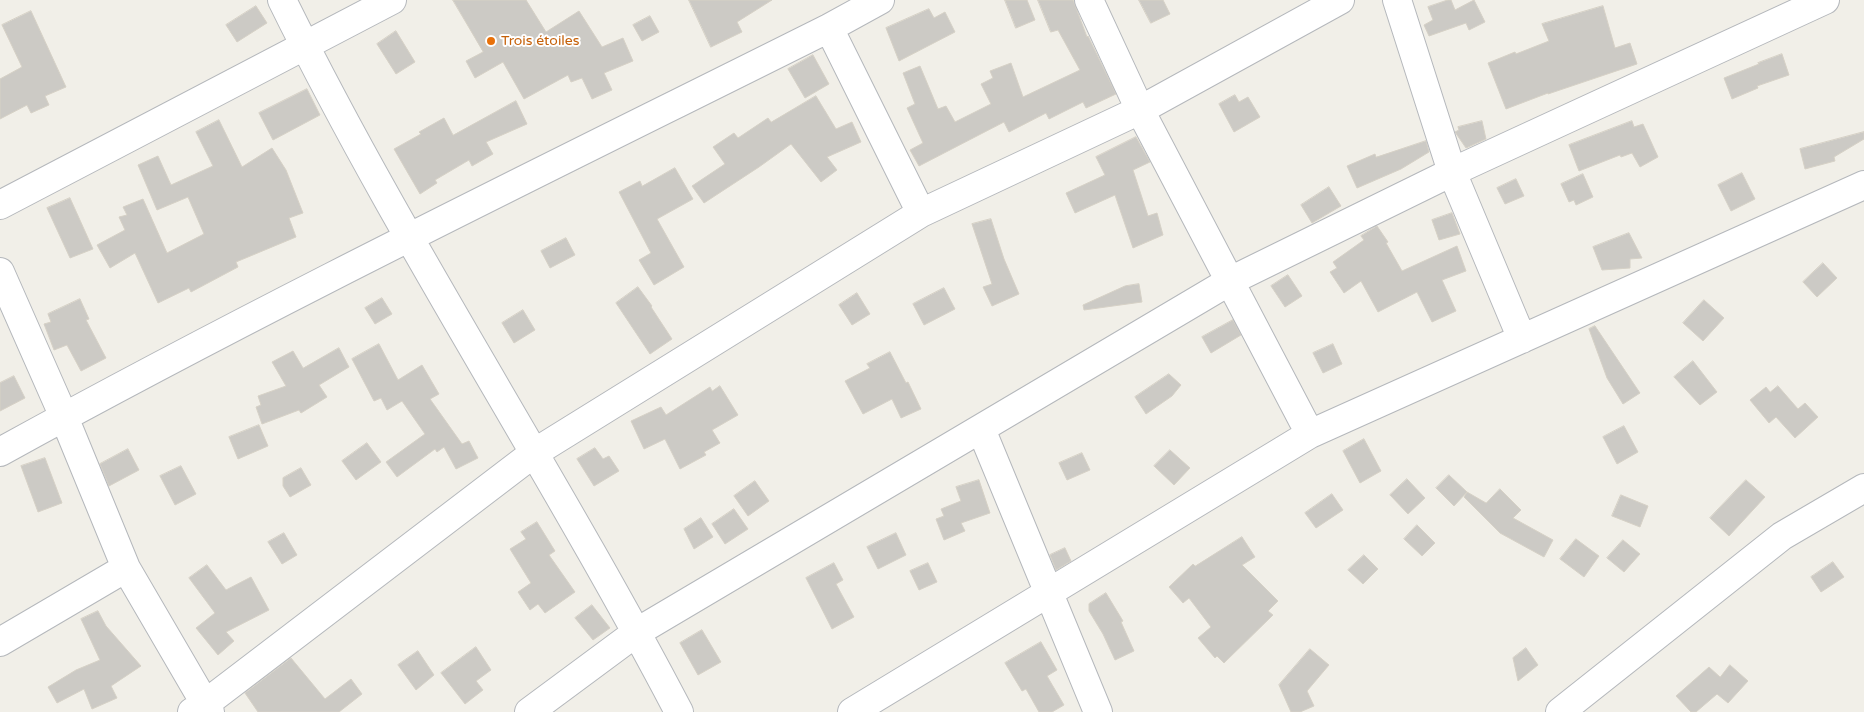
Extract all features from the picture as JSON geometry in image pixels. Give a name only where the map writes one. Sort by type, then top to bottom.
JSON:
[{"type":"street","points":[[282,0],[304,45],[408,238],[637,632],[679,712]]},
{"type":"street","points":[[0,205],[392,0]]},
{"type":"street","points":[[0,452],[408,238],[829,28],[880,0]]},
{"type":"street","points":[[1089,0],[1140,110],[1310,434]]},
{"type":"street","points":[[0,272],[64,417],[126,568],[202,709],[534,453],[921,213],[1140,110],[1340,0]]},
{"type":"street","points":[[1397,0],[1452,172],[1522,339]]},
{"type":"street","points":[[529,712],[637,632],[1230,282],[1452,172],[1825,0]]},
{"type":"street","points":[[829,28],[921,213]]},
{"type":"street","points":[[852,712],[1310,434],[1864,184]]},
{"type":"street","points":[[981,429],[1098,712]]},
{"type":"street","points":[[1560,712],[1782,536],[1864,488]]},
{"type":"street","points":[[0,642],[126,568]]},
{"type":"building","points":[[453,0],[526,0],[546,32],[579,11],[602,47],[623,38],[633,61],[604,73],[612,90],[592,99],[582,78],[571,82],[568,75],[524,99],[503,62],[475,78],[466,61],[483,52]]},
{"type":"building","points":[[689,0],[772,0],[737,22],[742,32],[711,47]]},
{"type":"building","points":[[1005,0],[1027,0],[1035,20],[1016,28]]},
{"type":"building","points":[[1038,0],[1073,0],[1087,37],[1116,94],[1086,108],[1083,102],[1049,119],[1046,113],[1009,132],[1004,122],[919,166],[910,150],[923,143],[907,108],[915,104],[903,73],[920,66],[938,109],[946,106],[955,122],[991,104],[981,84],[993,78],[990,71],[1011,63],[1023,97],[1080,70],[1058,30],[1051,32]]},
{"type":"building","points":[[1139,0],[1163,0],[1170,14],[1151,23]]},
{"type":"building","points":[[1451,0],[1455,10],[1474,0],[1485,22],[1469,30],[1466,23],[1429,36],[1424,25],[1433,20],[1428,7]]},
{"type":"building","points":[[256,6],[267,23],[237,42],[226,25]]},
{"type":"building","points":[[1603,6],[1615,48],[1630,43],[1637,64],[1506,109],[1488,63],[1549,41],[1542,24]]},
{"type":"building","points":[[929,9],[934,18],[945,12],[955,32],[899,61],[886,28]]},
{"type":"building","points":[[31,11],[66,87],[45,96],[49,105],[31,113],[27,105],[0,119],[0,79],[22,67],[2,25]]},
{"type":"building","points":[[650,16],[659,32],[642,41],[633,25]]},
{"type":"building","points":[[396,31],[415,62],[396,74],[377,44]]},
{"type":"building","points":[[1782,54],[1789,75],[1757,86],[1758,88],[1732,99],[1724,78]]},
{"type":"building","points":[[813,55],[829,84],[805,98],[788,69]]},
{"type":"building","points":[[307,89],[320,115],[273,140],[259,113]]},
{"type":"building","points":[[1235,95],[1239,102],[1248,97],[1260,117],[1234,132],[1219,104]]},
{"type":"building","points":[[816,96],[836,129],[852,122],[861,142],[827,157],[837,170],[821,182],[791,144],[704,203],[692,186],[725,164],[713,147],[734,133],[738,138],[768,118],[771,122]]},
{"type":"building","points":[[516,101],[527,124],[486,142],[493,154],[472,166],[469,160],[435,180],[437,183],[420,194],[394,149],[444,118],[453,135]]},
{"type":"building","points":[[219,120],[242,167],[272,148],[286,170],[303,213],[289,218],[296,237],[236,262],[238,267],[191,292],[189,288],[158,303],[135,253],[110,268],[97,245],[125,230],[119,217],[127,215],[123,207],[143,199],[167,253],[204,234],[188,197],[157,210],[138,165],[158,156],[171,185],[213,166],[196,132]]},
{"type":"building","points":[[1482,121],[1486,139],[1466,148],[1455,132],[1459,130],[1458,127]]},
{"type":"building","points":[[1632,121],[1634,127],[1643,124],[1658,157],[1640,167],[1632,153],[1621,157],[1620,155],[1579,171],[1569,145]]},
{"type":"building","points":[[1864,132],[1864,139],[1834,157],[1835,161],[1805,169],[1800,149]]},
{"type":"building","points":[[1136,137],[1150,162],[1133,170],[1148,216],[1157,213],[1163,235],[1133,248],[1115,195],[1075,213],[1066,193],[1105,175],[1096,157]]},
{"type":"building","points":[[1426,141],[1429,152],[1401,169],[1357,188],[1347,166],[1375,154],[1376,157]]},
{"type":"building","points":[[675,168],[693,199],[657,219],[684,267],[654,285],[639,260],[651,253],[619,192],[640,181],[642,186]]},
{"type":"building","points":[[1742,173],[1755,199],[1731,211],[1718,185]]},
{"type":"building","points":[[1583,174],[1593,197],[1576,205],[1574,200],[1569,202],[1561,184]]},
{"type":"building","points":[[1516,179],[1524,196],[1505,204],[1497,188]]},
{"type":"building","points":[[1329,187],[1341,206],[1312,223],[1301,205]]},
{"type":"building","points":[[70,198],[93,249],[70,258],[47,208]]},
{"type":"building","points":[[1452,213],[1460,234],[1439,240],[1432,220]]},
{"type":"building","points":[[991,219],[1004,259],[1019,294],[992,306],[983,287],[992,284],[972,224]]},
{"type":"building","points":[[1377,226],[1388,242],[1386,243],[1402,271],[1457,246],[1466,271],[1442,280],[1456,311],[1432,322],[1417,292],[1378,312],[1361,281],[1344,293],[1330,272],[1337,268],[1333,262],[1364,240],[1361,236]]},
{"type":"building","points":[[1629,233],[1642,258],[1630,259],[1630,268],[1602,270],[1593,247]]},
{"type":"building","points":[[566,238],[575,255],[550,268],[541,251]]},
{"type":"building","points":[[1823,263],[1837,278],[1817,297],[1803,282]]},
{"type":"building","points":[[1288,275],[1302,296],[1285,307],[1271,286]]},
{"type":"building","points":[[1139,284],[1142,302],[1084,310],[1083,305],[1125,286]]},
{"type":"building","points":[[638,287],[672,339],[650,354],[616,303]]},
{"type":"building","points":[[944,288],[955,309],[924,325],[913,304]]},
{"type":"building","points":[[857,293],[870,314],[852,325],[839,305]]},
{"type":"building","points":[[382,298],[392,314],[375,324],[365,308]]},
{"type":"building","points":[[80,299],[89,319],[86,320],[106,358],[81,371],[67,345],[54,350],[44,324],[51,322],[48,314]]},
{"type":"building","points":[[1704,300],[1724,318],[1703,341],[1683,323]]},
{"type":"building","points":[[523,310],[535,330],[514,343],[502,323]]},
{"type":"building","points":[[1233,320],[1241,335],[1211,353],[1202,337]]},
{"type":"building","points":[[1595,326],[1640,393],[1623,404],[1607,378],[1589,329]]},
{"type":"building","points":[[379,344],[398,380],[422,365],[439,394],[430,399],[462,444],[469,441],[478,458],[456,469],[444,447],[437,452],[435,449],[397,477],[386,462],[425,434],[402,401],[387,410],[381,398],[374,401],[352,359]]},
{"type":"building","points":[[1333,344],[1342,364],[1323,373],[1313,353]]},
{"type":"building","points":[[339,348],[349,367],[319,385],[327,397],[301,413],[299,410],[262,424],[256,407],[261,405],[258,396],[286,386],[272,362],[293,351],[303,368]]},
{"type":"building","points":[[890,352],[921,409],[901,418],[892,399],[863,414],[845,381],[870,368],[867,364]]},
{"type":"building","points":[[1693,361],[1717,392],[1700,405],[1674,377]]},
{"type":"building","points":[[1169,374],[1181,385],[1172,396],[1146,414],[1135,397]]},
{"type":"building","points":[[14,376],[25,398],[0,411],[0,383]]},
{"type":"building","points":[[720,386],[738,415],[712,430],[720,443],[704,452],[706,455],[680,469],[665,439],[644,449],[631,421],[661,407],[666,415],[710,387],[712,391]]},
{"type":"building","points":[[1778,386],[1798,409],[1805,403],[1818,417],[1795,438],[1776,417],[1769,423],[1750,400],[1766,387],[1770,392]]},
{"type":"building","points":[[259,425],[268,446],[238,459],[229,437]]},
{"type":"building","points":[[1624,426],[1638,452],[1617,464],[1603,437]]},
{"type":"building","points":[[1364,439],[1381,471],[1360,483],[1343,451]]},
{"type":"building","points":[[367,443],[381,462],[356,480],[342,461]]},
{"type":"building","points":[[595,448],[603,459],[609,456],[619,471],[594,486],[577,459]]},
{"type":"building","points":[[128,449],[139,470],[109,486],[100,464]]},
{"type":"building","points":[[1170,450],[1190,468],[1174,485],[1154,466]]},
{"type":"building","points":[[1082,453],[1090,470],[1067,480],[1059,463]]},
{"type":"building","points":[[45,458],[62,503],[38,512],[21,466]]},
{"type":"building","points":[[181,466],[196,494],[175,505],[160,476]]},
{"type":"building","points":[[301,468],[311,485],[290,497],[283,486],[283,478]]},
{"type":"building","points":[[1449,475],[1467,492],[1454,506],[1436,488]]},
{"type":"building","points":[[1407,479],[1425,498],[1408,514],[1390,495]]},
{"type":"building","points":[[979,480],[990,513],[961,523],[965,531],[944,540],[936,519],[944,516],[941,509],[961,501],[956,487]]},
{"type":"building","points":[[1746,480],[1765,497],[1729,536],[1710,518]]},
{"type":"building","points":[[755,481],[769,501],[748,516],[734,496]]},
{"type":"building","points":[[1500,489],[1521,510],[1513,518],[1553,540],[1544,557],[1500,533],[1464,497],[1467,492],[1486,503]]},
{"type":"building","points":[[1332,494],[1343,510],[1316,528],[1305,513]]},
{"type":"building","points":[[1621,495],[1648,506],[1640,527],[1612,516]]},
{"type":"building","points":[[734,509],[748,529],[725,544],[712,524]]},
{"type":"building","points":[[701,518],[713,537],[694,549],[684,529]]},
{"type":"building","points":[[537,522],[555,551],[549,555],[575,592],[545,613],[538,604],[530,610],[518,592],[531,583],[510,549],[526,539],[521,532]]},
{"type":"building","points":[[1417,525],[1435,543],[1422,556],[1404,539]]},
{"type":"building","points":[[284,533],[297,555],[282,564],[268,542]]},
{"type":"building","points":[[896,533],[906,555],[878,569],[867,547]]},
{"type":"building","points":[[1242,537],[1255,557],[1242,565],[1278,601],[1268,611],[1273,615],[1224,663],[1217,656],[1215,658],[1198,638],[1211,627],[1189,598],[1183,603],[1169,587],[1193,564],[1195,566]]},
{"type":"building","points":[[1576,539],[1599,556],[1584,577],[1560,559]]},
{"type":"building","points":[[1623,540],[1640,554],[1624,572],[1607,558]]},
{"type":"building","points":[[1065,548],[1071,561],[1056,570],[1050,555]]},
{"type":"building","points":[[1364,555],[1378,569],[1363,584],[1348,570]]},
{"type":"building","points":[[1833,562],[1844,577],[1821,592],[1811,577]]},
{"type":"building","points":[[834,563],[843,580],[836,584],[854,617],[832,629],[806,578]]},
{"type":"building","points":[[928,563],[937,582],[919,590],[910,571]]},
{"type":"building","points":[[207,565],[226,590],[251,577],[269,610],[226,632],[234,641],[218,655],[196,628],[215,613],[189,578]]},
{"type":"building","points":[[1106,593],[1123,621],[1121,622],[1134,651],[1115,660],[1103,634],[1089,611],[1089,604]]},
{"type":"building","points":[[592,605],[610,628],[593,640],[575,618]]},
{"type":"building","points":[[98,611],[106,626],[141,666],[111,686],[117,698],[92,709],[84,689],[57,703],[48,687],[76,670],[100,660],[81,619]]},
{"type":"building","points":[[702,630],[721,662],[698,675],[680,643]]},
{"type":"building","points":[[1041,642],[1057,670],[1047,676],[1064,705],[1052,712],[1039,712],[1026,689],[1022,691],[1005,663]]},
{"type":"building","points":[[476,647],[491,670],[476,681],[483,690],[465,704],[441,673]]},
{"type":"building","points":[[1526,648],[1538,665],[1518,681],[1513,658]]},
{"type":"building","points":[[1310,649],[1329,665],[1307,691],[1314,706],[1300,712],[1291,712],[1279,685]]},
{"type":"building","points":[[418,651],[434,675],[416,690],[398,665]]},
{"type":"building","points":[[291,658],[325,699],[351,679],[362,694],[339,712],[258,712],[245,693]]},
{"type":"building","points":[[1730,665],[1748,681],[1728,703],[1717,694],[1696,712],[1691,712],[1676,696],[1709,667],[1720,677]]},
{"type":"place","name":"Trois étoiles","points":[[491,41]]}]
